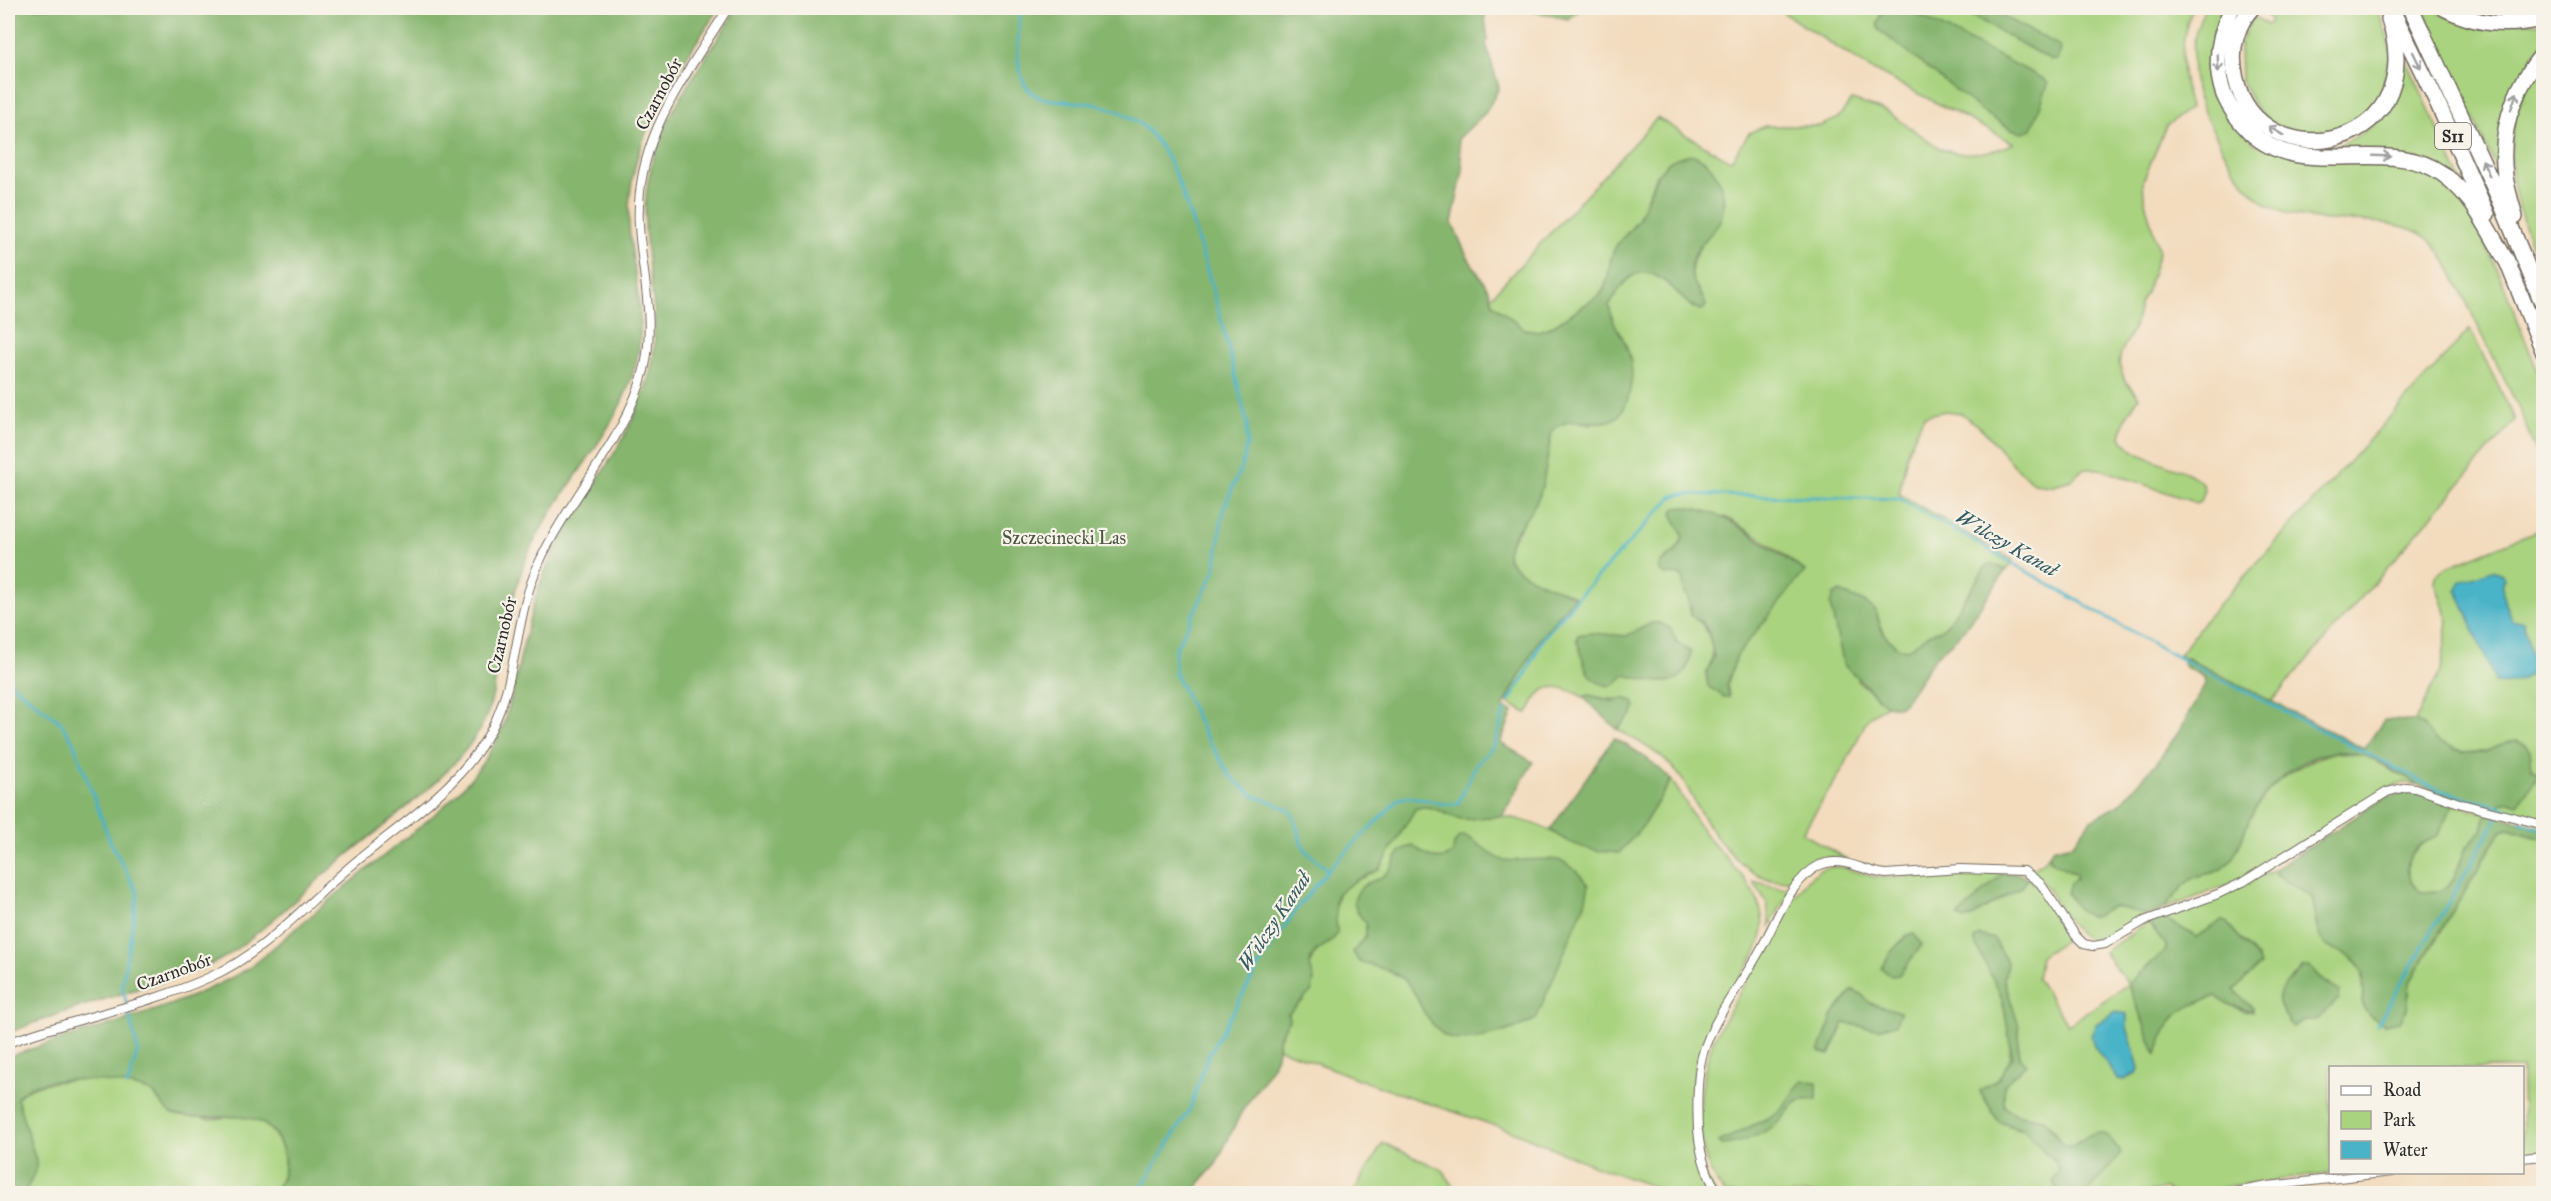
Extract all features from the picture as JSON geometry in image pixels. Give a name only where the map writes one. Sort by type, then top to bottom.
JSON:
[{"type":"highway","points":[[2232,8],[2220,40],[2218,69],[2226,98],[2233,112],[2248,130],[2269,146],[2286,153],[2305,156],[2398,157],[2416,161],[2434,169],[2449,178],[2467,196],[2510,267]]},
{"type":"highway","points":[[2252,8],[2240,26],[2234,43],[2233,61],[2238,89],[2251,111],[2262,122],[2285,136],[2316,141],[2330,140],[2353,132],[2375,116],[2385,102],[2397,70],[2397,55],[2395,37],[2385,8]]},
{"type":"highway","name":"S11","points":[[2391,8],[2438,104],[2510,267],[2544,353]]},
{"type":"highway","name":"S11","points":[[2411,8],[2452,92],[2544,307]]},
{"type":"highway","points":[[2444,8],[2460,16],[2500,25],[2525,23],[2544,18]]},
{"type":"highway","points":[[2525,261],[2505,178],[2504,146],[2509,115],[2517,92],[2528,72],[2544,52]]},
{"type":"street","name":"Czarnobór","points":[[8,1043],[193,984],[230,968],[267,940],[335,879],[452,781],[476,754],[498,714],[521,617],[536,568],[560,521],[621,424],[639,387],[648,346],[649,313],[639,228],[639,203],[646,159],[651,140],[667,105],[728,8]]},
{"type":"street","points":[[1720,1194],[1708,1175],[1699,1139],[1700,1065],[1704,1051],[1720,1017],[1795,888],[1817,866],[1841,861],[1874,873],[1886,874],[1960,869],[2024,871],[2040,883],[2076,936],[2084,944],[2093,946],[2106,944],[2150,918],[2218,894],[2243,882],[2387,792],[2396,789],[2415,788],[2462,804],[2544,825]]},
{"type":"street","points":[[2524,1158],[2544,1156]]},
{"type":"street","points":[[2224,1194],[2268,1186],[2382,1174]]},
{"type":"green space","points":[[8,8],[719,8],[686,57],[657,109],[636,164],[630,193],[629,223],[639,307],[640,341],[629,384],[604,434],[556,506],[528,554],[514,597],[489,708],[474,739],[458,759],[418,798],[227,956],[184,974],[8,1033]]},
{"type":"green space","name":"Szczecinecki Las","points":[[737,8],[1494,8],[1484,11],[1488,40],[1486,44],[1499,88],[1486,112],[1458,139],[1463,170],[1452,223],[1468,258],[1489,290],[1493,304],[1524,329],[1538,331],[1551,327],[1600,295],[1606,284],[1615,248],[1638,220],[1654,182],[1665,166],[1673,160],[1691,154],[1711,167],[1723,194],[1722,213],[1716,227],[1696,252],[1691,264],[1693,281],[1706,306],[1702,310],[1693,307],[1662,279],[1652,274],[1636,274],[1622,286],[1609,305],[1631,361],[1631,383],[1622,412],[1614,419],[1604,422],[1571,422],[1561,424],[1552,431],[1539,496],[1510,541],[1508,556],[1521,572],[1575,596],[1539,640],[1503,707],[1513,712],[1500,743],[1533,762],[1502,816],[1462,819],[1433,808],[1415,809],[1379,870],[1355,881],[1338,893],[1335,900],[1337,933],[1333,940],[1311,957],[1310,965],[1314,980],[1312,991],[1288,1014],[1289,1020],[1278,1038],[1278,1051],[1273,1066],[1242,1111],[1216,1164],[1200,1182],[1195,1193],[272,1193],[281,1179],[284,1157],[275,1135],[265,1124],[237,1117],[175,1115],[167,1111],[156,1096],[149,1091],[100,1081],[79,1080],[42,1084],[27,1089],[17,1098],[36,1161],[36,1171],[24,1193],[8,1193],[8,1057],[161,1008],[221,983],[249,968],[444,806],[476,772],[489,753],[506,718],[531,612],[546,568],[623,438],[645,389],[655,345],[654,308],[645,235],[647,186],[663,131],[690,82]]},
{"type":"green space","points":[[1516,8],[1577,8],[1578,12],[1568,19]]},
{"type":"green space","points":[[1776,8],[2193,8],[2185,33],[2182,57],[2184,82],[2190,108],[2166,126],[2143,181],[2144,198],[2159,252],[2140,304],[2136,323],[2121,353],[2119,364],[2125,381],[2139,397],[2125,419],[2121,436],[2129,447],[2141,455],[2188,473],[2199,480],[2204,489],[2201,501],[2196,503],[2101,469],[2083,469],[2071,480],[2050,486],[2042,485],[2032,482],[2015,467],[1984,431],[1961,413],[1945,411],[1924,416],[1908,450],[1899,494],[2013,560],[2006,570],[1992,564],[1987,565],[1941,631],[1931,633],[1907,650],[1891,641],[1883,631],[1876,612],[1857,680],[1886,705],[1868,718],[1844,767],[1802,833],[1848,860],[1825,858],[1811,864],[1788,880],[1772,880],[1750,870],[1730,853],[1700,812],[1685,784],[1668,763],[1640,742],[1617,729],[1623,723],[1623,698],[1583,697],[1572,691],[1553,687],[1547,688],[1537,696],[1527,713],[1506,702],[1539,640],[1575,596],[1527,576],[1518,570],[1507,554],[1508,547],[1540,495],[1552,431],[1560,424],[1570,421],[1591,425],[1623,338],[1612,322],[1609,305],[1624,281],[1633,274],[1642,272],[1652,274],[1670,286],[1693,308],[1704,299],[1692,277],[1694,258],[1720,220],[1656,175],[1638,220],[1615,248],[1608,279],[1600,295],[1551,327],[1538,331],[1524,329],[1493,304],[1491,297],[1657,118],[1727,159],[1732,159],[1749,133],[1765,126],[1820,126],[1837,119],[1852,100],[1886,111],[1941,149],[1959,153],[1978,153],[2014,143],[1869,68]],"holes":[[[1725,517],[1759,537],[1805,571],[1737,655],[1727,685],[1729,697],[1706,673],[1712,657],[1711,641],[1704,627],[1691,615],[1682,576],[1674,574],[1660,563],[1677,548],[1683,535]]]},
{"type":"green space","points":[[1883,8],[1905,8],[2044,79],[2048,84],[2032,129],[2023,132],[2011,129],[1986,114],[1879,30],[1877,24]]},
{"type":"green space","points":[[1958,8],[1986,8],[2058,45],[2061,50],[2057,60],[2050,60]]},
{"type":"green space","points":[[2205,8],[2226,8],[2212,60],[2254,144],[2395,162],[2435,176],[2460,198],[2473,218],[2500,276],[2543,385],[2543,471],[2521,413],[2449,267],[2431,241],[2410,229],[2391,224],[2323,220],[2279,211],[2261,200],[2244,183],[2208,121],[2197,93],[2192,64],[2193,50],[2199,22]]},
{"type":"green space","points":[[2239,8],[2245,8],[2231,60],[2229,80],[2242,105],[2270,134],[2285,142],[2308,147],[2330,146],[2351,140],[2369,128],[2384,113],[2395,94],[2401,73],[2402,50],[2462,182],[2443,168],[2282,145],[2261,134],[2237,107],[2226,75],[2227,41],[2231,24]]},
{"type":"green space","points":[[2261,8],[2376,8],[2385,29],[2391,53],[2378,103],[2350,127],[2314,136],[2277,126],[2257,110],[2241,80],[2240,44],[2251,20],[2257,18],[2267,25],[2271,21]]},
{"type":"green space","points":[[2422,8],[2432,8],[2445,16],[2543,24],[2543,44],[2533,55],[2499,174]]},
{"type":"green space","points":[[2454,8],[2543,8],[2543,13],[2503,20]]},
{"type":"green space","points":[[2543,61],[2543,275],[2519,207],[2511,163],[2516,117],[2526,88]]},
{"type":"green space","points":[[2470,329],[2515,420],[2270,703],[2179,655],[2204,621]]},
{"type":"green space","points":[[1676,508],[1703,510],[1734,523],[1805,571],[1737,655],[1727,685],[1729,697],[1724,697],[1708,686],[1706,673],[1714,656],[1708,631],[1703,623],[1691,615],[1691,603],[1685,593],[1682,576],[1665,575],[1659,570],[1660,563],[1676,551],[1683,538],[1672,512]]},
{"type":"green space","points":[[2543,528],[2543,823],[2494,809],[2501,802],[2508,801],[2540,771],[2535,772],[2530,762],[2504,743],[2488,751],[2470,753],[2452,750],[2436,741],[2415,721],[2441,670],[2448,621],[2435,582],[2436,576],[2445,568]]},
{"type":"green space","points":[[1992,564],[2006,570],[1960,635],[1936,656],[1905,702],[1899,707],[1886,705],[1844,665],[1830,605],[1834,594],[1840,592],[1869,605],[1877,615],[1880,626],[1888,638],[1898,647],[1907,650],[1931,633],[1941,630],[1949,622],[1987,565]]},
{"type":"green space","points":[[1652,623],[1660,623],[1670,628],[1677,642],[1691,652],[1688,665],[1676,680],[1658,682],[1625,675],[1612,686],[1597,682],[1588,674],[1577,641],[1578,635],[1591,633],[1626,636]]},
{"type":"green space","points":[[2187,658],[2364,749],[2384,720],[2415,721],[2421,724],[2438,742],[2463,752],[2485,752],[2504,743],[2516,741],[2525,745],[2530,751],[2532,768],[2535,772],[2542,770],[2518,804],[2505,802],[2494,809],[2428,789],[2373,759],[2361,755],[2349,752],[2323,754],[2297,766],[2264,796],[2249,820],[2235,855],[2223,868],[2190,880],[2158,912],[2144,914],[2113,906],[2091,917],[2078,909],[2067,893],[2070,883],[2076,879],[2076,874],[2053,863],[2050,859],[2052,849],[2073,844],[2090,821],[2120,804],[2158,761],[2179,731],[2205,684],[2204,677],[2184,666],[2183,661]]},
{"type":"green space","points":[[1589,695],[1612,701],[1623,698],[1633,701],[1636,707],[1632,715],[1617,729],[1583,697]]},
{"type":"green space","points":[[1614,738],[1651,762],[1671,780],[1642,827],[1619,853],[1583,847],[1550,830]]},
{"type":"green space","points":[[2335,752],[2364,755],[2419,785],[2404,783],[2394,786],[2239,881],[2161,910],[2190,880],[2216,872],[2229,863],[2255,809],[2263,797],[2283,777],[2308,762]]},
{"type":"green space","points":[[1671,780],[1705,834],[1749,886],[1761,910],[1763,924],[1757,950],[1711,1026],[1696,1066],[1692,1103],[1695,1143],[1700,1162],[1716,1193],[1678,1193],[1660,1189],[1595,1166],[1517,1133],[1374,1085],[1278,1048],[1288,1014],[1296,1004],[1303,1001],[1312,960],[1321,947],[1329,943],[1338,893],[1355,881],[1369,875],[1383,862],[1415,809],[1428,807],[1464,819],[1489,815],[1523,820],[1563,839],[1642,827]]},
{"type":"green space","points":[[2412,792],[2453,804],[2438,834],[2418,847],[2409,858],[2409,876],[2421,892],[2440,891],[2447,887],[2453,879],[2466,848],[2482,830],[2486,813],[2543,828],[2543,839],[2508,829],[2501,831],[2410,982],[2407,1009],[2400,1021],[2384,1024],[2369,1015],[2362,1005],[2364,982],[2358,964],[2344,953],[2329,947],[2319,936],[2312,898],[2275,874],[2275,869],[2388,796]]},
{"type":"green space","points":[[2453,804],[2486,813],[2482,831],[2474,838],[2460,861],[2454,879],[2447,887],[2440,891],[2421,892],[2413,885],[2409,877],[2409,857],[2444,824]]},
{"type":"green space","points":[[2508,829],[2543,839],[2543,1151],[2524,1153],[2524,1066],[2329,1066],[2329,1174],[2228,1186],[2199,1193],[2169,1193],[2166,1189],[2151,1191],[2151,1193],[2084,1193],[2093,1186],[2079,1140],[2073,1146],[2064,1145],[2048,1125],[2008,1110],[2004,1106],[2004,1085],[2019,1057],[2019,1026],[2004,980],[2007,962],[1997,986],[2008,1028],[2010,1058],[2004,1072],[1980,1091],[1999,1122],[2024,1130],[2055,1162],[2059,1170],[2055,1188],[2059,1193],[1726,1194],[1714,1178],[1706,1160],[1700,1118],[1701,1096],[1708,1056],[1714,1038],[1790,903],[1807,880],[1821,869],[1838,866],[1875,877],[1888,878],[1957,873],[2003,873],[2022,887],[2028,878],[2037,886],[2071,936],[2041,956],[2037,978],[2068,1025],[2128,984],[2104,952],[2148,922],[2166,945],[2156,1054],[2171,1022],[2183,1010],[2191,1006],[2216,996],[2246,1012],[2252,1008],[2233,991],[2260,965],[2257,958],[2226,922],[2221,921],[2197,937],[2161,917],[2205,903],[2275,869],[2275,874],[2312,898],[2320,936],[2327,946],[2344,953],[2358,964],[2364,982],[2362,1005],[2369,1015],[2384,1024],[2407,1009],[2410,982],[2501,831]],"holes":[[[2310,967],[2324,982],[2336,988],[2314,1021],[2305,1020],[2293,1027]],[[1853,990],[1861,994],[1869,1003],[1900,1012],[1879,1029],[1844,1023],[1830,1055],[1833,1015]]]},
{"type":"green space","points":[[1464,836],[1504,860],[1560,861],[1573,868],[1589,885],[1585,903],[1536,1019],[1479,1038],[1456,1039],[1442,1034],[1427,1017],[1412,989],[1399,976],[1359,962],[1353,952],[1366,935],[1366,923],[1357,912],[1354,901],[1360,888],[1388,872],[1402,850],[1413,846],[1433,857],[1448,857],[1453,853],[1454,844],[1459,837]]},
{"type":"green space","points":[[2049,854],[2050,860],[2076,874],[2076,879],[2096,916],[2113,906],[2147,914],[2119,932],[2101,939],[2090,939],[2080,933],[2071,924],[2039,878],[2030,871],[2044,861]]},
{"type":"green space","points":[[2003,873],[2021,874],[2028,878],[2022,887],[1970,918],[1963,920],[1958,916]]},
{"type":"green space","points":[[1753,881],[1779,888],[1792,887],[1770,926],[1767,903]]},
{"type":"green space","points":[[2161,917],[2197,937],[2221,921],[2226,922],[2257,958],[2260,965],[2234,990],[2252,1008],[2252,1012],[2225,1003],[2216,996],[2191,1006],[2176,1015],[2171,1022],[2156,1055],[2128,984],[2166,950],[2166,945],[2148,922]]},
{"type":"green space","points":[[1914,934],[1922,945],[1899,975],[1891,976],[1881,968],[1891,952],[1907,935]]},
{"type":"green space","points":[[1979,935],[1994,939],[2007,962],[2004,980],[2019,1026],[2019,1057],[2026,1064],[2004,1085],[2004,1106],[2016,1114],[2044,1119],[2064,1145],[2073,1145],[2088,1135],[2100,1133],[2106,1135],[2121,1153],[2093,1186],[2084,1193],[2059,1193],[2053,1182],[2059,1170],[2055,1162],[2024,1130],[1999,1122],[1980,1091],[1999,1078],[2012,1056],[2003,1000],[1975,943],[1974,939]]},
{"type":"green space","points":[[2302,967],[2310,967],[2324,982],[2340,991],[2339,999],[2317,1020],[2303,1020],[2293,1027],[2281,1008],[2279,995]]},
{"type":"green space","points":[[1853,990],[1870,1003],[1900,1012],[1896,1024],[1879,1029],[1844,1023],[1829,1055],[1819,1052],[1833,1015]]},
{"type":"green space","points":[[81,1079],[118,1082],[146,1089],[167,1107],[206,1119],[244,1116],[260,1122],[270,1129],[282,1149],[283,1172],[279,1183],[272,1193],[24,1193],[36,1171],[36,1161],[17,1099],[22,1093],[37,1086]]},
{"type":"green space","points":[[1803,1081],[1817,1082],[1817,1099],[1799,1101],[1779,1122],[1752,1138],[1722,1145],[1719,1142],[1778,1113]]},
{"type":"green space","points":[[1383,1143],[1443,1170],[1453,1186],[1466,1193],[1353,1193]]},
{"type":"water","points":[[2493,570],[2501,573],[2504,578],[2504,600],[2513,621],[2523,621],[2535,669],[2527,677],[2512,683],[2496,683],[2457,590],[2461,581]]},
{"type":"water","points":[[2115,1012],[2127,1014],[2127,1027],[2139,1068],[2138,1072],[2124,1080],[2118,1079],[2094,1046],[2091,1036],[2096,1024]]},
{"type":"waterway","points":[[1021,8],[1018,61],[1026,86],[1034,95],[1046,99],[1103,106],[1139,123],[1166,155],[1184,196],[1230,353],[1247,423],[1247,443],[1243,462],[1223,511],[1215,571],[1175,650],[1175,673],[1204,733],[1231,777],[1254,796],[1289,810],[1294,817],[1301,842],[1307,852],[1328,870]]},
{"type":"waterway","name":"Wilczy Kanał","points":[[1509,701],[1523,680],[1543,638],[1672,497],[1681,494],[1900,499],[2164,650],[2436,789],[2544,819]]},
{"type":"waterway","points":[[8,681],[60,722],[73,741],[110,841],[138,894],[122,985],[138,1051],[127,1086]]},
{"type":"waterway","name":"Wilczy Kanał","points":[[1137,1194],[1190,1109],[1207,1058],[1263,959],[1295,911],[1328,870],[1399,799],[1414,798],[1443,804],[1458,803],[1477,763],[1494,746],[1505,709]]},
{"type":"waterway","points":[[2377,1025],[2499,816]]},
{"type":"waterway","points":[[2520,822],[2544,830]]}]
